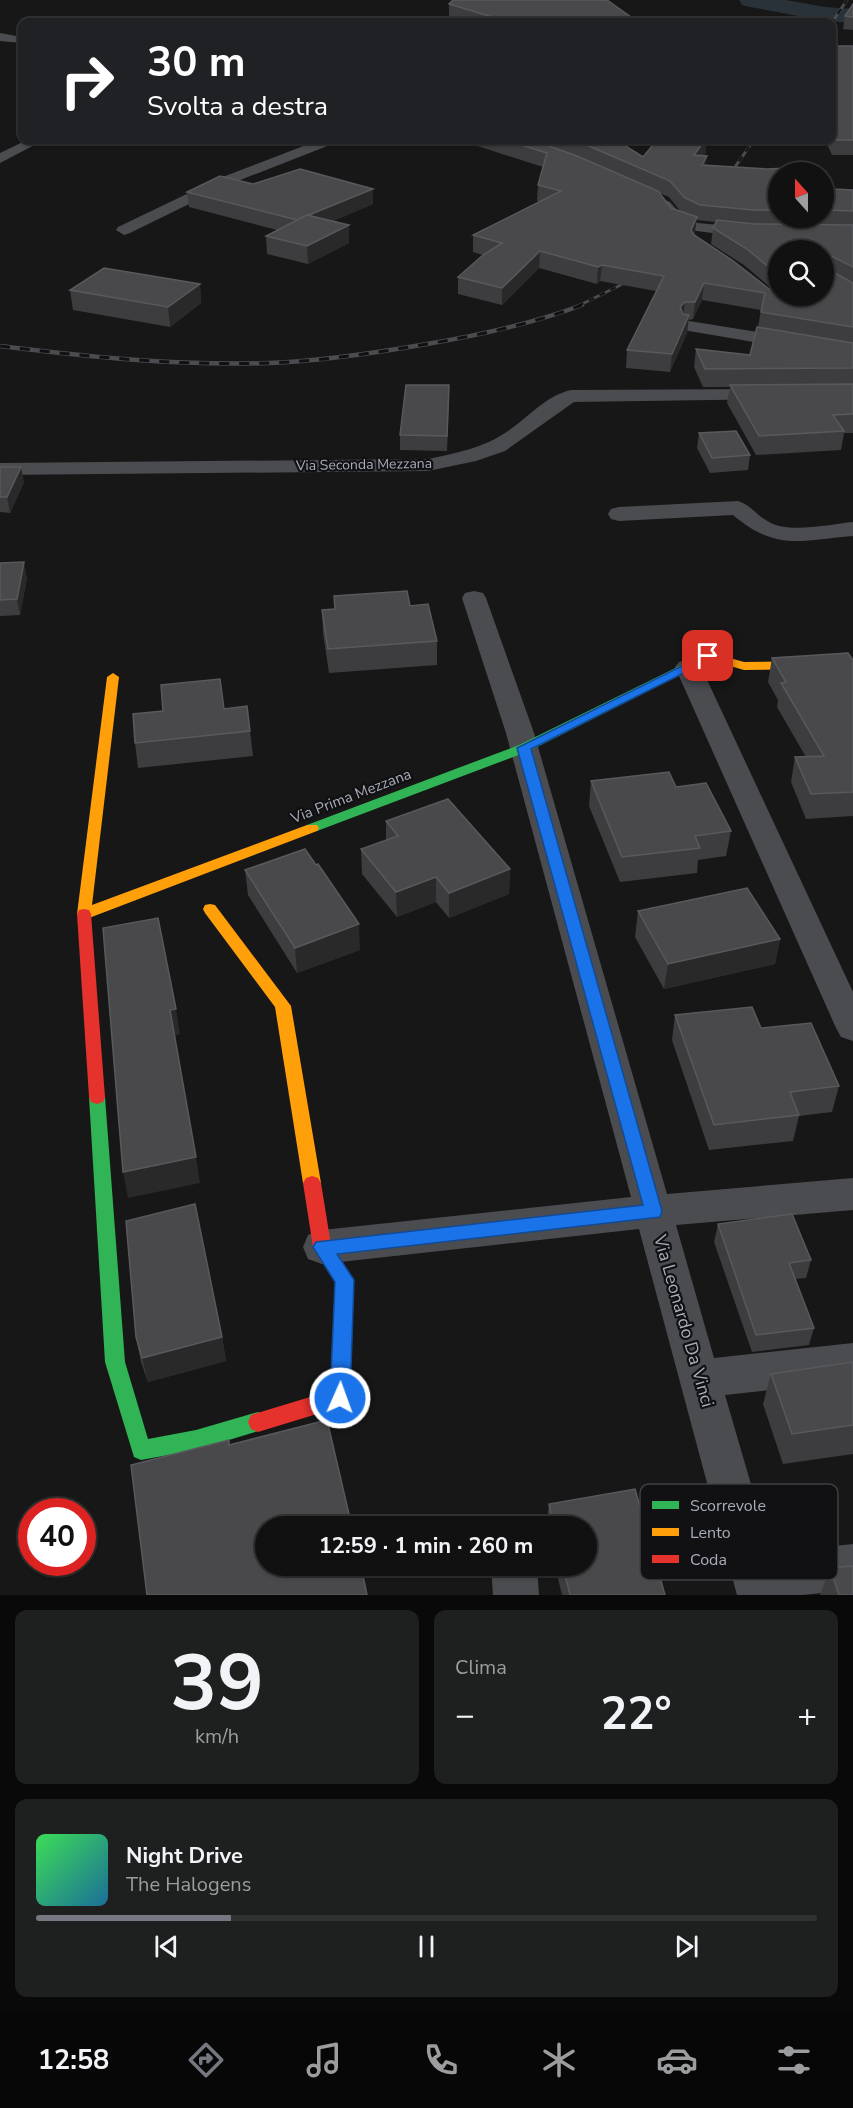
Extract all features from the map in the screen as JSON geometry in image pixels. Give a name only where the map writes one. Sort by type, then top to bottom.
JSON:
[{"type":"street","points":[[0,37],[18,39]]},
{"type":"street","points":[[0,159],[29,144]]},
{"type":"street","points":[[124,230],[225,181],[320,144]]},
{"type":"street","points":[[652,197],[663,202],[676,219],[701,228],[761,235]]},
{"type":"street","points":[[699,247],[701,228]]},
{"type":"street","points":[[689,326],[853,353]]},
{"type":"street","name":"Via Seconda Mezzana","points":[[0,469],[428,465],[488,452],[509,441],[557,401],[571,396],[784,395]]},
{"type":"street","points":[[619,514],[738,508],[760,527],[784,535],[853,529]]},
{"type":"street","name":"Via Leonardo Da Vinci","points":[[474,598],[524,748],[729,1484]]},
{"type":"street","name":"Via Prima Mezzana","points":[[84,915],[524,748],[708,656],[744,666],[853,665]]},
{"type":"street","points":[[688,666],[853,1028]]},
{"type":"street","points":[[113,677],[84,915],[116,1362],[141,1450],[196,1440],[340,1398],[344,1280],[322,1247],[283,1006],[210,909]]},
{"type":"street","points":[[322,1247],[653,1211],[853,1194]]},
{"type":"street","points":[[700,1379],[853,1362]]},
{"type":"street","points":[[838,1570],[853,1567]]},
{"type":"street","points":[[515,1576],[516,1595]]},
{"type":"street","points":[[758,1586],[788,1580]]},
{"type":"building","points":[[453,0],[607,0],[632,18],[496,18],[449,4]]},
{"type":"building","points":[[853,4],[853,17],[845,16]]},
{"type":"building","points":[[836,46],[853,46],[853,140],[836,140]]},
{"type":"building","points":[[518,144],[543,144],[658,191],[671,208],[697,217],[691,230],[694,235],[732,260],[768,288],[768,306],[834,306],[834,272],[853,283],[853,327],[761,312],[765,293],[704,283],[695,302],[685,302],[680,307],[683,314],[689,315],[672,354],[627,350],[664,276],[602,265],[598,267],[540,251],[502,288],[458,277],[483,255],[502,243],[473,235],[561,191],[538,185],[547,153]]},
{"type":"building","points":[[583,144],[622,144],[643,157],[654,144],[702,144],[694,155],[707,156],[702,165],[768,169],[768,210],[700,205],[685,198],[670,181]]},
{"type":"building","points":[[300,169],[373,189],[297,220],[187,192],[220,176],[253,184]]},
{"type":"building","points":[[834,189],[853,190],[853,211],[834,210]]},
{"type":"building","points":[[307,215],[349,225],[307,246],[266,236]]},
{"type":"building","points":[[717,220],[768,224],[768,228],[834,228],[834,225],[853,225],[853,267],[834,258],[834,240],[768,240],[768,267],[747,249],[713,228]]},
{"type":"building","points":[[104,268],[200,284],[168,307],[70,290]]},
{"type":"building","points":[[757,327],[853,343],[853,368],[705,369],[696,349],[750,355]]},
{"type":"building","points":[[853,384],[853,414],[833,415],[844,431],[759,436],[730,385]]},
{"type":"building","points":[[406,385],[449,385],[447,436],[400,435]]},
{"type":"building","points":[[736,431],[750,455],[712,458],[699,433]]},
{"type":"building","points":[[0,467],[21,467],[7,497],[0,497]]},
{"type":"building","points":[[24,562],[17,599],[0,600],[0,563]]},
{"type":"building","points":[[407,591],[410,606],[428,604],[437,641],[328,649],[322,610],[335,609],[334,596]]},
{"type":"building","points":[[848,653],[853,660],[853,792],[811,794],[795,757],[824,756],[781,683],[786,682],[772,658]]},
{"type":"building","points":[[220,679],[224,709],[247,706],[250,731],[135,743],[133,714],[163,711],[161,685]]},
{"type":"building","points":[[669,772],[676,787],[706,783],[731,831],[695,836],[700,848],[622,857],[591,781]]},
{"type":"building","points":[[448,799],[510,869],[449,893],[436,877],[396,892],[361,849],[398,836],[386,821]]},
{"type":"building","points":[[305,849],[359,924],[295,948],[245,870]]},
{"type":"building","points":[[747,888],[780,939],[668,964],[638,911]]},
{"type":"building","points":[[158,918],[176,1009],[170,1010],[196,1157],[123,1172],[103,928]]},
{"type":"building","points":[[752,1007],[761,1028],[811,1023],[839,1086],[790,1092],[799,1115],[714,1125],[675,1015]]},
{"type":"building","points":[[195,1204],[222,1337],[142,1358],[136,1337],[126,1221]]},
{"type":"building","points":[[792,1214],[811,1260],[789,1263],[814,1328],[756,1335],[718,1224]]},
{"type":"building","points":[[853,1362],[853,1425],[792,1434],[771,1374]]},
{"type":"building","points":[[327,1420],[349,1516],[255,1516],[255,1576],[363,1576],[367,1595],[147,1595],[131,1465],[229,1440],[229,1445]]},
{"type":"building","points":[[635,1489],[640,1507],[640,1580],[661,1580],[665,1595],[570,1595],[565,1576],[597,1576],[597,1516],[552,1516],[549,1504]]},
{"type":"building","points":[[853,1566],[853,1595],[839,1595],[834,1580],[838,1580],[838,1567]]},
{"type":"waterway","points":[[750,0],[825,14],[853,16]]},
{"type":"railway","points":[[835,18],[847,0]]},
{"type":"railway","points":[[725,181],[751,144]]},
{"type":"railway","points":[[578,306],[637,277]]},
{"type":"railway","points":[[0,346],[168,362],[235,364],[289,362],[368,353],[467,337],[525,323],[582,305]]},
{"type":"traffic: fast","points":[[312,828],[524,748],[702,659]]},
{"type":"traffic: fast","points":[[97,1097],[115,1362],[141,1450],[196,1440],[258,1422]]},
{"type":"traffic: slow","points":[[702,659],[708,656],[744,666],[853,665]]},
{"type":"traffic: slow","points":[[113,677],[84,914],[312,828]]},
{"type":"traffic: slow","points":[[210,909],[283,1006],[312,1183]]},
{"type":"traffic: jam","points":[[84,914],[97,1097]]},
{"type":"traffic: jam","points":[[258,1422],[340,1398],[344,1280],[322,1247],[312,1183]]},
{"type":"route","points":[[340,1398],[344,1280],[322,1247],[653,1211],[524,748],[708,656]]}]
